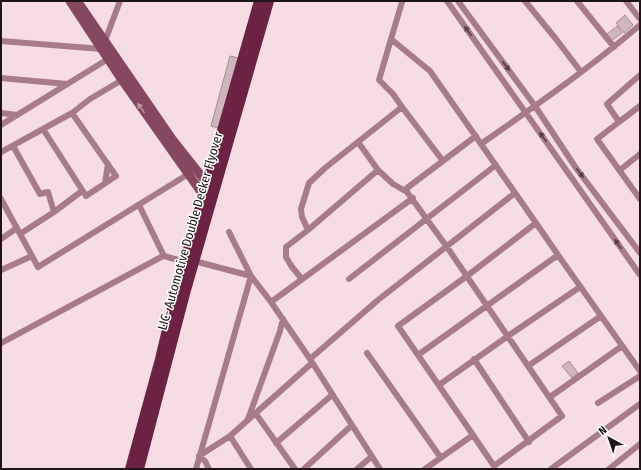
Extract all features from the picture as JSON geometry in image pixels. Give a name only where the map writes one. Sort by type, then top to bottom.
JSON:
[{"type":"main road","points":[[70,1],[103,45]]},
{"type":"main road","points":[[77,1],[122,80],[192,172],[206,181],[217,195]]},
{"type":"main road","points":[[126,469],[182,261],[258,1]]},
{"type":"main road","name":"LIC- Automotive Double Decker Flyover","points":[[130,469],[160,359],[177,288],[258,1]]},
{"type":"main road","points":[[143,469],[270,1]]},
{"type":"main road","name":"LIC- Automotive Double Decker Flyover","points":[[139,469],[186,290],[270,1]]},
{"type":"main road","points":[[110,57],[172,139],[192,172],[202,193],[213,208]]},
{"type":"street","points":[[1,41],[103,45],[120,1]]},
{"type":"street","points":[[447,1],[640,275]]},
{"type":"street","points":[[458,1],[535,106],[566,153],[640,253]]},
{"type":"street","points":[[525,1],[581,72]]},
{"type":"street","points":[[577,1],[614,47]]},
{"type":"street","points":[[626,1],[639,15]]},
{"type":"street","points":[[402,2],[379,80],[394,94],[402,107],[443,161]]},
{"type":"street","points":[[481,144],[581,72],[640,25]]},
{"type":"street","points":[[390,39],[430,71],[640,371]]},
{"type":"street","points":[[1,125],[110,57]]},
{"type":"street","points":[[619,122],[607,104],[640,75]]},
{"type":"street","points":[[1,78],[67,84]]},
{"type":"street","points":[[1,152],[72,112],[90,99],[122,80]]},
{"type":"street","points":[[639,197],[596,139],[640,106]]},
{"type":"street","points":[[308,230],[302,217],[301,209],[309,183],[325,168],[402,107]]},
{"type":"street","points":[[42,129],[86,196],[116,176],[72,112]]},
{"type":"street","points":[[1,113],[17,115]]},
{"type":"street","points":[[407,192],[408,188],[476,136]]},
{"type":"street","points":[[358,142],[378,170],[393,184],[407,192],[413,198],[467,276],[486,305],[550,397],[562,416],[492,468],[473,435],[398,326],[467,276],[536,223]]},
{"type":"street","points":[[13,146],[40,194],[48,192],[54,212]]},
{"type":"street","points":[[558,159],[566,153]]},
{"type":"street","points":[[620,170],[640,154]]},
{"type":"street","points":[[105,183],[108,164]]},
{"type":"street","points":[[349,279],[496,165]]},
{"type":"street","points":[[302,279],[286,257],[286,247],[378,170]]},
{"type":"street","points":[[1,199],[38,267],[192,172]]},
{"type":"street","points":[[1,239],[54,212],[82,190]]},
{"type":"street","points":[[199,456],[230,436],[256,414],[378,300],[515,192]]},
{"type":"street","points":[[271,302],[413,198]]},
{"type":"street","points":[[139,205],[163,256]]},
{"type":"street","points":[[229,232],[251,276],[283,319],[380,469]]},
{"type":"street","points":[[418,355],[558,255]]},
{"type":"street","points":[[1,270],[32,256]]},
{"type":"street","points":[[1,343],[163,256],[182,261],[198,262],[251,276]]},
{"type":"street","points":[[196,469],[251,276]]},
{"type":"street","points":[[439,385],[474,359],[580,287]]},
{"type":"street","points":[[528,366],[601,316]]},
{"type":"street","points":[[248,420],[283,319]]},
{"type":"street","points":[[550,397],[622,346]]},
{"type":"street","points":[[367,353],[440,458]]},
{"type":"street","points":[[474,359],[529,442]]},
{"type":"street","points":[[598,403],[640,376]]},
{"type":"street","points":[[276,442],[332,395]]},
{"type":"street","points":[[551,469],[640,404]]},
{"type":"street","points":[[256,414],[295,469]]},
{"type":"street","points":[[304,469],[351,426]]},
{"type":"street","points":[[425,469],[473,435]]},
{"type":"street","points":[[230,436],[251,469]]},
{"type":"street","points":[[609,469],[640,444]]},
{"type":"street","points":[[199,456],[205,461],[209,469]]},
{"type":"street","points":[[357,469],[371,457]]},
{"type":"building","points":[[625,15],[633,25],[624,33],[616,23]]},
{"type":"building","points":[[617,26],[622,33],[611,41],[606,35]]},
{"type":"building","points":[[230,56],[248,60],[228,131],[211,126]]},
{"type":"building","points":[[569,361],[578,373],[572,378],[562,366]]},
{"type":"railway","points":[[136,469],[197,236],[219,168],[264,1]]}]
